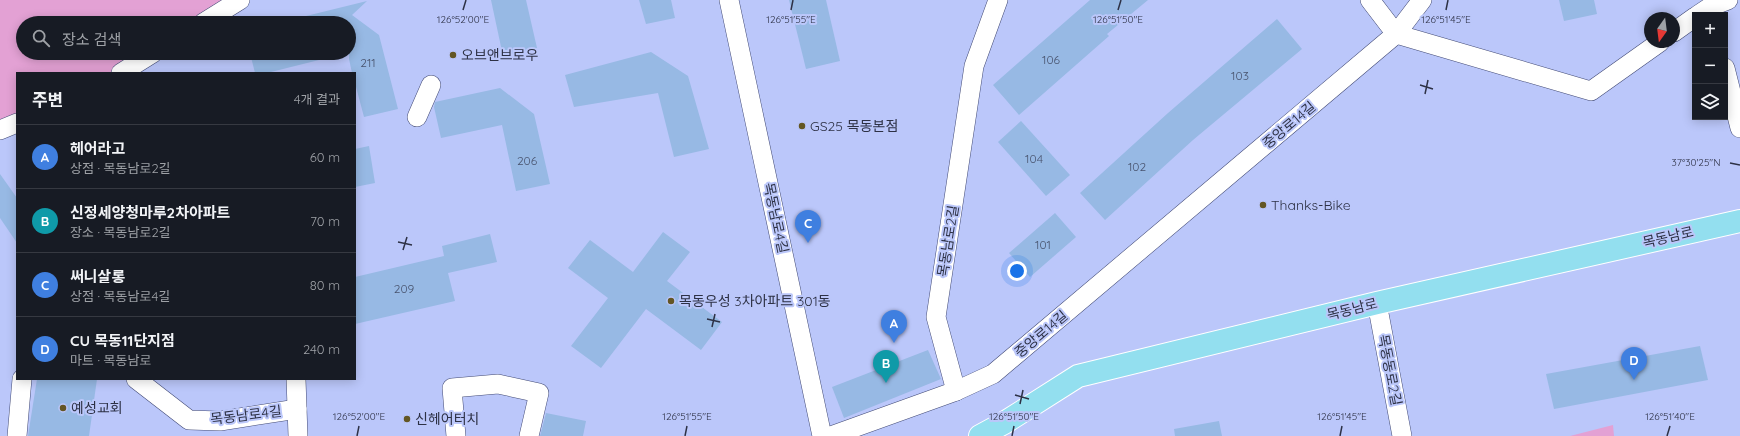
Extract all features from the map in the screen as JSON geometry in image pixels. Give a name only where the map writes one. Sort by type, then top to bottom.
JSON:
[{"type":"main road","name":"목동남로","points":[[980,436],[1004,423],[1078,376],[1377,303],[1740,220]]},
{"type":"street","points":[[214,16],[240,0]]},
{"type":"street","name":"목동남로4길","points":[[729,0],[822,436]]},
{"type":"street","name":"목동남로2길","points":[[956,391],[936,317],[974,66],[998,0]]},
{"type":"street","points":[[1370,0],[1396,34],[1591,90],[1651,48]]},
{"type":"street","name":"중앙로14길","points":[[956,391],[993,374],[1396,34],[1422,0]]},
{"type":"street","points":[[1707,12],[1728,0]]},
{"type":"street","points":[[1680,28],[1692,21]]},
{"type":"street","points":[[123,72],[142,60]]},
{"type":"street","points":[[1728,80],[1740,128]]},
{"type":"street","points":[[417,117],[431,85]]},
{"type":"street","points":[[0,130],[16,123]]},
{"type":"street","name":"목동동로2길","points":[[1377,303],[1402,436]]},
{"type":"street","points":[[1380,396],[1383,334]]},
{"type":"street","points":[[17,436],[22,380]]},
{"type":"street","name":"목동남로4길","points":[[137,380],[189,420],[220,421],[297,408]]},
{"type":"street","name":"목동남로4길","points":[[296,380],[298,436]]},
{"type":"street","points":[[456,436],[452,388],[498,384],[539,393],[529,436]]},
{"type":"street","points":[[831,436],[956,391]]},
{"type":"shaded area","points":[[0,0],[240,0],[214,16],[16,16],[16,60],[142,60],[123,72],[16,72],[16,122],[0,129]]},
{"type":"shaded area","points":[[1613,425],[1614,436],[1570,436]]},
{"type":"building","points":[[491,0],[526,0],[537,48],[503,56]]},
{"type":"building","points":[[639,0],[671,0],[675,18],[646,24]]},
{"type":"building","points":[[789,0],[826,0],[840,61],[806,69]]},
{"type":"building","points":[[1090,0],[1148,0],[1107,34],[1109,36],[1019,115],[993,85]]},
{"type":"building","points":[[1559,0],[1594,0],[1597,14],[1564,21]]},
{"type":"building","points":[[367,1],[352,15],[353,16],[306,16]]},
{"type":"building","points":[[356,18],[379,35],[398,109],[364,117],[356,87],[356,72],[352,72],[349,60],[356,60]]},
{"type":"building","points":[[1277,19],[1302,49],[1193,140],[1105,220],[1080,193],[1168,113]]},
{"type":"building","points":[[651,52],[688,76],[709,149],[674,157],[658,93],[574,107],[565,75]]},
{"type":"building","points":[[252,60],[319,60],[271,72],[255,72]]},
{"type":"building","points":[[500,88],[534,114],[550,184],[516,191],[502,125],[441,138],[434,107],[435,102]]},
{"type":"building","points":[[1021,121],[1070,175],[1046,196],[998,142]]},
{"type":"building","points":[[369,146],[375,183],[356,187],[356,149]]},
{"type":"building","points":[[0,174],[16,197],[16,242],[0,218]]},
{"type":"building","points":[[1055,213],[1076,237],[1030,277],[1009,253]]},
{"type":"building","name":"목동우성 3차아파트 301동","points":[[663,232],[690,252],[667,281],[722,322],[701,350],[646,309],[601,368],[571,346],[608,298],[568,268],[590,240],[633,272]]},
{"type":"building","points":[[490,234],[497,262],[448,273],[455,301],[356,324],[356,277],[444,256],[442,246]]},
{"type":"building","points":[[1700,346],[1708,380],[1554,409],[1546,374]]},
{"type":"building","points":[[928,350],[941,379],[844,418],[832,387]]},
{"type":"building","name":"예성교회","points":[[37,380],[97,380],[89,436],[28,436]]},
{"type":"building","points":[[546,413],[586,421],[583,436],[540,436]]},
{"type":"building","points":[[1219,421],[1222,436],[1175,436],[1174,429]]},
{"type":"place","name":"오브앤브로우","points":[[453,55]]},
{"type":"place","name":"GS25 목동본점","points":[[802,126]]},
{"type":"place","name":"Thanks-Bike","points":[[1263,205]]},
{"type":"place","name":"써니살롱","points":[[808,243]]},
{"type":"place","name":"목동우성 3차아파트 301동","points":[[671,301]]},
{"type":"place","name":"헤어라고","points":[[894,343]]},
{"type":"place","name":"CU 목동11단지점","points":[[1634,380]]},
{"type":"place","name":"신정세양청마루2차아파트","points":[[886,383]]},
{"type":"place","name":"예성교회","points":[[63,408]]},
{"type":"place","name":"신헤어터치","points":[[407,419]]}]
